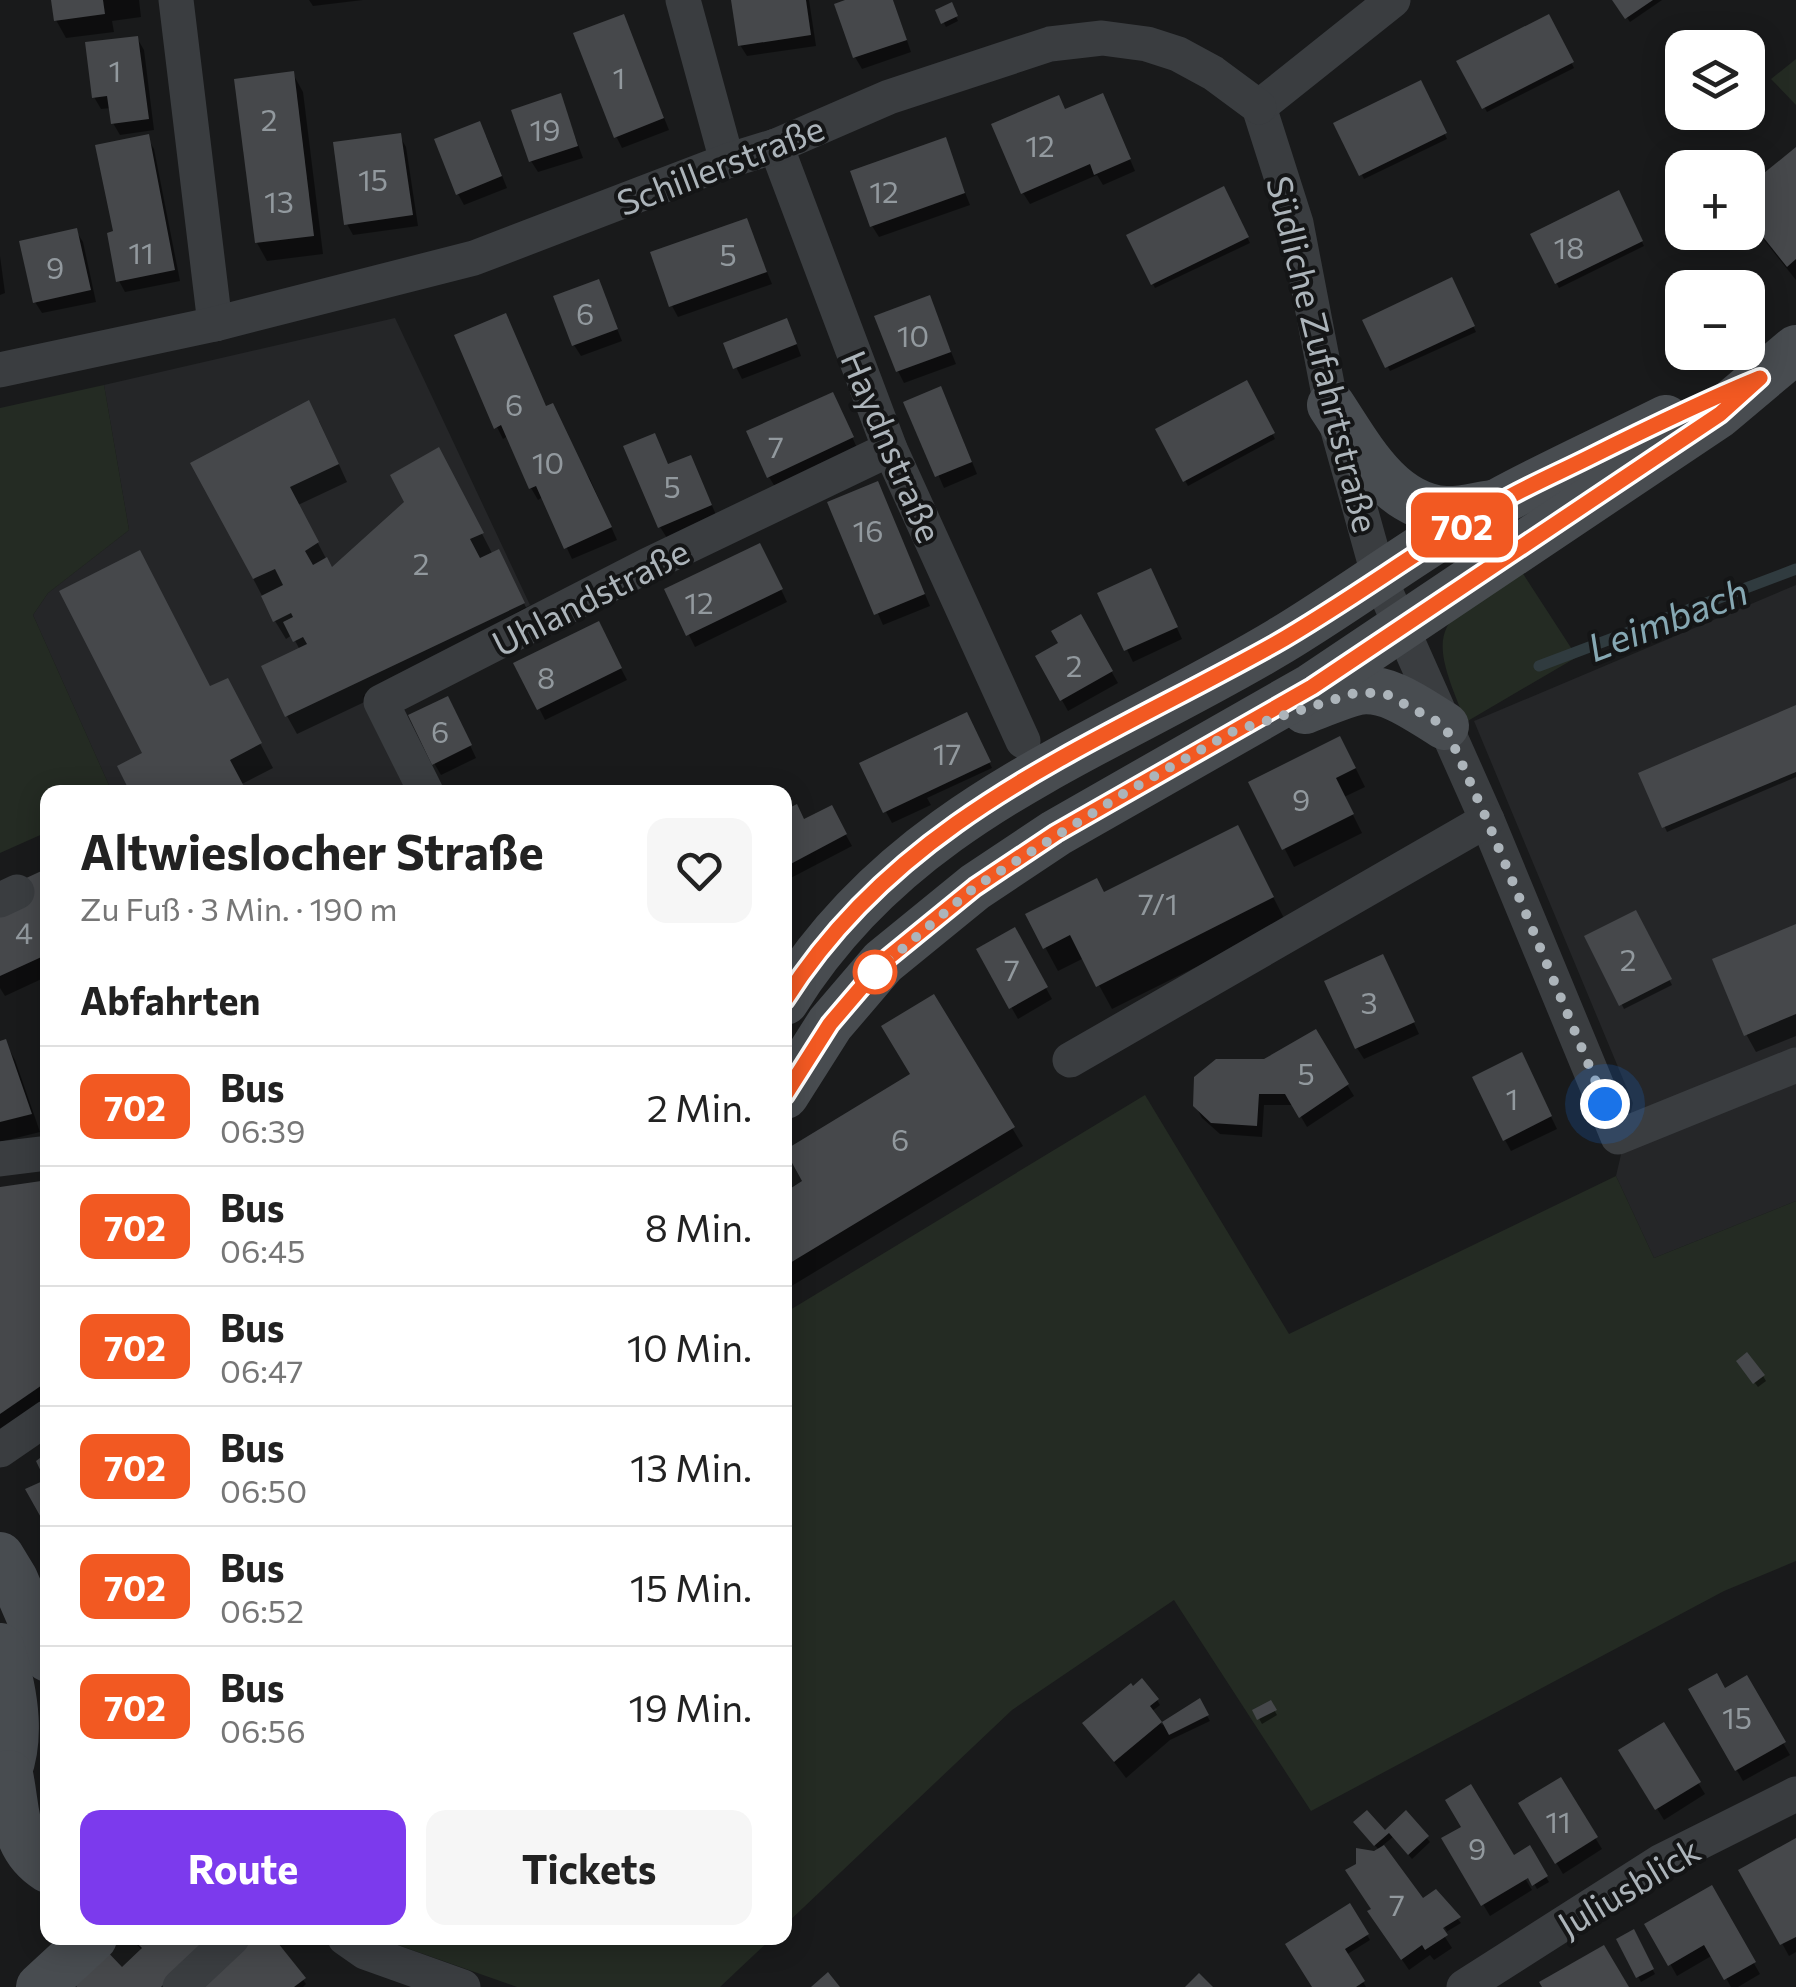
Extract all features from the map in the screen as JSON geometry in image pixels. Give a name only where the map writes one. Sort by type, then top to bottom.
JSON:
[{"type":"main road","points":[[792,1084],[830,1024],[883,962],[975,887],[1056,833],[1312,687],[1720,414],[1796,349]]},
{"type":"main road","points":[[792,990],[857,907],[908,858],[963,816],[1278,642],[1496,504],[1701,402],[1760,378]]},
{"type":"main road","points":[[1332,406],[1366,456],[1408,499],[1447,510],[1496,504]]},
{"type":"main road","points":[[1234,731],[1372,691],[1400,700],[1445,726]]},
{"type":"main road","points":[[0,1556],[40,1641]]},
{"type":"main road","points":[[0,1647],[14,1712],[18,1837],[40,1864]]},
{"type":"main road","points":[[14,1712],[21,1693],[40,1667]]},
{"type":"main road","points":[[40,1987],[85,1945]]},
{"type":"street","points":[[176,0],[215,324]]},
{"type":"street","points":[[683,0],[726,161]]},
{"type":"street","points":[[1260,107],[1385,2]]},
{"type":"street","name":"Schillerstraße","points":[[0,370],[215,324],[474,258],[726,161],[776,146],[889,97],[1050,44],[1124,39],[1178,54],[1213,73],[1260,107]]},
{"type":"street","name":"Südliche Zufahrtstraße","points":[[1260,107],[1296,223],[1332,406],[1379,577],[1487,820],[1618,1137],[1796,1065]]},
{"type":"street","name":"Haydnstraße","points":[[776,146],[890,448],[1023,742]]},
{"type":"street","name":"Uhlandstraße","points":[[422,785],[381,702],[646,566],[890,448]]},
{"type":"street","points":[[1070,1060],[1487,820]]},
{"type":"street","points":[[0,1159],[40,1154]]},
{"type":"street","points":[[0,1450],[40,1422]]},
{"type":"street","name":"Juliusblick","points":[[1464,1987],[1660,1862],[1796,1794]]},
{"type":"street","points":[[180,1987],[225,1945]]},
{"type":"street","points":[[355,1945],[463,1987]]},
{"type":"shaded area","points":[[1796,59],[1796,105],[1771,79]]},
{"type":"shaded area","points":[[395,318],[530,605],[363,696],[405,785],[109,785],[33,615],[48,593],[129,530],[104,385]]},
{"type":"shaded area","points":[[104,385],[129,530],[48,593],[33,615],[109,785],[40,785],[40,835],[0,853],[0,408]]},
{"type":"shaded area","points":[[1520,569],[1577,657],[1466,722],[1445,665],[1446,630],[1470,602]]},
{"type":"shaded area","points":[[1796,585],[1796,1201],[1654,1258],[1616,1176],[1633,1103],[1474,721]]},
{"type":"shaded area","points":[[1145,1095],[1289,1334],[1616,1176],[1654,1258],[1796,1201],[1796,1561],[1724,1591],[1311,1811],[1174,1600],[1012,1710],[792,1918],[792,1309]]},
{"type":"shaded area","points":[[398,1945],[765,1945],[720,1987],[517,1987]]},
{"type":"building","points":[[51,0],[103,0],[105,14],[54,21]]},
{"type":"building","points":[[731,0],[806,0],[811,35],[738,46]]},
{"type":"building","points":[[845,0],[893,0],[907,40],[853,58],[834,4]]},
{"type":"building","points":[[1612,0],[1653,0],[1625,19]]},
{"type":"building","points":[[952,2],[958,16],[941,24],[935,10]]},
{"type":"building","points":[[624,14],[664,118],[614,138],[573,33]]},
{"type":"building","points":[[1549,14],[1574,62],[1482,109],[1456,61]]},
{"type":"building","points":[[138,36],[149,119],[111,124],[107,96],[92,98],[85,42]]},
{"type":"building","points":[[294,71],[314,236],[255,243],[234,79]]},
{"type":"building","points":[[1421,80],[1447,133],[1359,176],[1333,123]]},
{"type":"building","points":[[561,93],[578,146],[529,162],[511,110]]},
{"type":"building","points":[[1103,93],[1131,159],[1094,175],[1090,164],[1021,194],[991,124],[1059,95],[1065,109]]},
{"type":"building","points":[[480,121],[502,176],[456,195],[434,139]]},
{"type":"building","points":[[401,133],[413,215],[344,225],[333,142]]},
{"type":"building","points":[[149,134],[175,270],[116,282],[107,233],[113,231],[95,145]]},
{"type":"building","points":[[946,137],[965,193],[870,227],[850,171]]},
{"type":"building","points":[[1796,147],[1796,259],[1787,267],[1765,239],[1765,172]]},
{"type":"building","points":[[1224,186],[1249,237],[1151,285],[1126,235]]},
{"type":"building","points":[[1619,190],[1643,241],[1555,284],[1530,234]]},
{"type":"building","points":[[747,218],[767,272],[669,307],[650,252]]},
{"type":"building","points":[[77,228],[91,290],[33,303],[19,241]]},
{"type":"building","points":[[1452,277],[1475,326],[1385,368],[1362,320]]},
{"type":"building","points":[[599,279],[618,329],[572,346],[553,296]]},
{"type":"building","points":[[930,295],[951,352],[896,372],[874,316]]},
{"type":"building","points":[[506,313],[546,406],[553,403],[612,527],[564,549],[536,486],[529,489],[501,425],[494,429],[454,335]]},
{"type":"building","points":[[787,318],[797,344],[733,369],[723,343]]},
{"type":"building","points":[[1247,380],[1275,433],[1183,482],[1155,429]]},
{"type":"building","points":[[941,386],[972,462],[935,477],[903,402]]},
{"type":"building","points":[[833,392],[854,437],[767,478],[746,431]]},
{"type":"building","points":[[309,400],[339,464],[290,487],[319,542],[305,551],[313,565],[327,557],[332,567],[404,502],[390,475],[439,447],[484,533],[470,539],[480,558],[499,549],[525,603],[285,717],[261,666],[307,644],[303,637],[293,642],[283,622],[293,617],[291,613],[273,622],[261,596],[283,585],[275,569],[253,579],[190,463]]},
{"type":"building","points":[[655,433],[668,464],[691,455],[712,505],[658,528],[623,446]]},
{"type":"building","points":[[878,481],[925,594],[874,615],[827,502]]},
{"type":"building","points":[[760,543],[783,589],[686,636],[664,589]]},
{"type":"building","points":[[140,550],[210,686],[228,678],[262,743],[230,760],[243,785],[126,785],[117,766],[142,753],[59,591]]},
{"type":"building","points":[[1151,568],[1178,627],[1124,651],[1097,593]]},
{"type":"building","points":[[1081,614],[1113,671],[1060,701],[1035,656],[1058,643],[1051,631]]},
{"type":"building","points":[[599,621],[622,668],[537,710],[513,663]]},
{"type":"building","points":[[448,696],[472,745],[432,765],[408,715]]},
{"type":"building","points":[[1796,705],[1796,772],[1662,828],[1638,773]]},
{"type":"building","points":[[967,712],[991,762],[883,813],[859,763]]},
{"type":"building","points":[[1340,736],[1356,768],[1336,778],[1354,814],[1282,850],[1248,782]]},
{"type":"building","points":[[797,804],[804,819],[832,805],[847,834],[792,863],[792,806]]},
{"type":"building","points":[[1238,825],[1274,897],[1096,987],[1070,935],[1043,949],[1025,914],[1097,878],[1104,892]]},
{"type":"building","points":[[40,872],[40,958],[0,976],[0,908],[24,879]]},
{"type":"building","points":[[1636,910],[1672,979],[1619,1006],[1584,936]]},
{"type":"building","points":[[1796,924],[1796,1014],[1744,1036],[1712,959]]},
{"type":"building","points":[[1015,927],[1048,987],[1009,1009],[976,949]]},
{"type":"building","points":[[1383,954],[1415,1022],[1355,1049],[1324,981]]},
{"type":"building","points":[[934,994],[1015,1127],[792,1262],[792,1187],[802,1181],[792,1163],[792,1146],[910,1074],[881,1026]]},
{"type":"building","points":[[1316,1029],[1349,1084],[1299,1118],[1285,1094],[1259,1094],[1257,1126],[1211,1123],[1193,1106],[1194,1077],[1216,1059],[1264,1059]]},
{"type":"building","points":[[6,1039],[32,1114],[0,1122],[0,1041]]},
{"type":"building","points":[[1522,1052],[1552,1116],[1503,1141],[1472,1077]]},
{"type":"building","points":[[40,1181],[40,1386],[0,1414],[0,1187]]},
{"type":"building","points":[[1747,1352],[1765,1375],[1753,1384],[1736,1361]]},
{"type":"building","points":[[40,1482],[40,1516],[25,1489]]},
{"type":"building","points":[[1717,1673],[1725,1688],[1747,1675],[1786,1742],[1735,1771],[1688,1689]]},
{"type":"building","points":[[1142,1678],[1159,1699],[1150,1706],[1162,1722],[1114,1762],[1082,1723]]},
{"type":"building","points":[[1200,1698],[1209,1715],[1169,1735],[1162,1722]]},
{"type":"building","points":[[1271,1700],[1277,1710],[1257,1720],[1252,1710]]},
{"type":"building","points":[[1664,1722],[1701,1782],[1655,1810],[1618,1750]]},
{"type":"building","points":[[1561,1777],[1598,1837],[1555,1864],[1518,1803]]},
{"type":"building","points":[[1471,1784],[1514,1855],[1530,1845],[1548,1876],[1532,1886],[1528,1878],[1481,1906],[1441,1838],[1461,1827],[1445,1800]]},
{"type":"building","points":[[1367,1810],[1385,1830],[1406,1810],[1429,1836],[1408,1855],[1389,1833],[1374,1846],[1353,1822]]},
{"type":"building","points":[[1796,1838],[1796,1937],[1780,1945],[1738,1870]]},
{"type":"building","points":[[1384,1845],[1423,1898],[1436,1889],[1461,1917],[1443,1928],[1448,1935],[1425,1950],[1422,1945],[1401,1960],[1345,1870],[1356,1864],[1356,1848],[1374,1851]]},
{"type":"building","points":[[1712,1885],[1756,1962],[1724,1980],[1704,1945],[1668,1966],[1644,1924]]},
{"type":"building","points":[[1350,1903],[1369,1934],[1345,1949],[1365,1981],[1356,1987],[1312,1987],[1285,1944]]},
{"type":"building","points":[[1634,1929],[1654,1969],[1636,1978],[1616,1939]]},
{"type":"building","points":[[101,1945],[122,1967],[142,1948],[139,1945],[207,1945],[161,1987],[77,1987],[71,1980]]},
{"type":"building","points":[[241,1945],[280,1945],[306,1978],[294,1987],[196,1987]]},
{"type":"building","points":[[1604,1945],[1629,1987],[1542,1987],[1539,1982]]},
{"type":"building","points":[[828,1972],[840,1987],[811,1987]]},
{"type":"building","points":[[1199,1973],[1213,1987],[1185,1987]]},
{"type":"waterway","name":"Leimbach","points":[[1539,666],[1796,569]]},
{"type":"bus line","name":"702","points":[[792,989],[857,907],[908,858],[963,816],[1278,642],[1496,504],[1701,402],[1760,378],[1720,414],[1312,687],[1056,833],[975,887],[883,962],[830,1024],[792,1084]]},
{"type":"route","points":[[875,972],[975,887],[1056,833],[1234,731],[1372,691],[1400,700],[1445,726],[1605,1104]]}]
